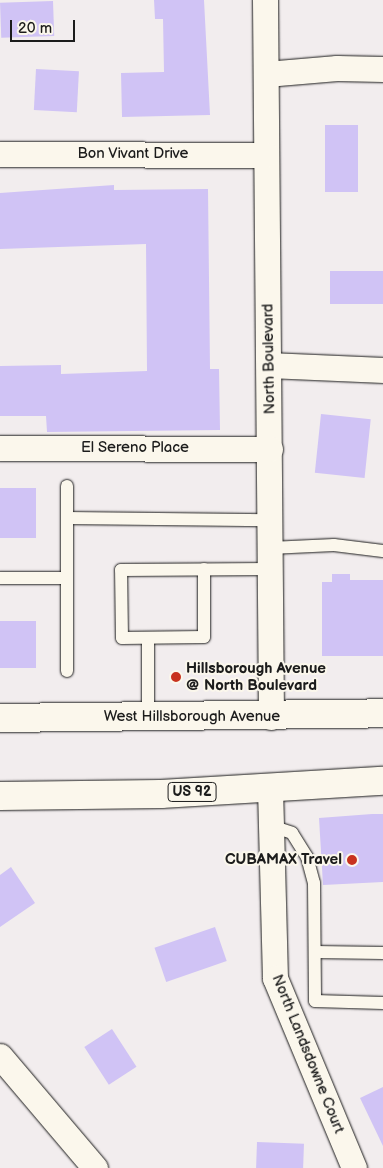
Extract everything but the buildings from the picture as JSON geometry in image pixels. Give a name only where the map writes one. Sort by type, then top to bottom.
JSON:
[{"type":"main road","name":"West Hillsborough Avenue","points":[[0,718],[271,717],[383,713]]},
{"type":"main road","name":"US 92","points":[[0,796],[270,788],[383,781]]},
{"type":"street","name":"North Boulevard","points":[[265,0],[271,717]]},
{"type":"street","points":[[266,74],[337,68],[383,69]]},
{"type":"street","name":"Bon Vivant Drive","points":[[0,154],[266,155]]},
{"type":"street","points":[[269,366],[383,370]]},
{"type":"street","name":"El Sereno Place","points":[[0,448],[270,449]]},
{"type":"street","name":"North Landsdowne Court","points":[[270,788],[275,978],[354,1168]]},
{"type":"street","points":[[0,1056],[95,1168]]},
{"type":"lane","points":[[67,486],[67,671]]},
{"type":"lane","points":[[67,518],[270,520]]},
{"type":"lane","points":[[204,569],[204,637],[122,638],[122,570],[204,569],[334,545],[383,551]]},
{"type":"lane","points":[[0,578],[67,578]]},
{"type":"lane","points":[[148,638],[148,718]]},
{"type":"lane","points":[[271,826],[292,833],[307,857],[314,883],[316,1001],[383,1003]]},
{"type":"lane","points":[[315,952],[383,953]]},
{"type":"place","name":"Hillsborough Avenue @ North Boulevard","points":[[176,677]]},
{"type":"place","name":"CUBAMAX Travel","points":[[352,860]]}]
